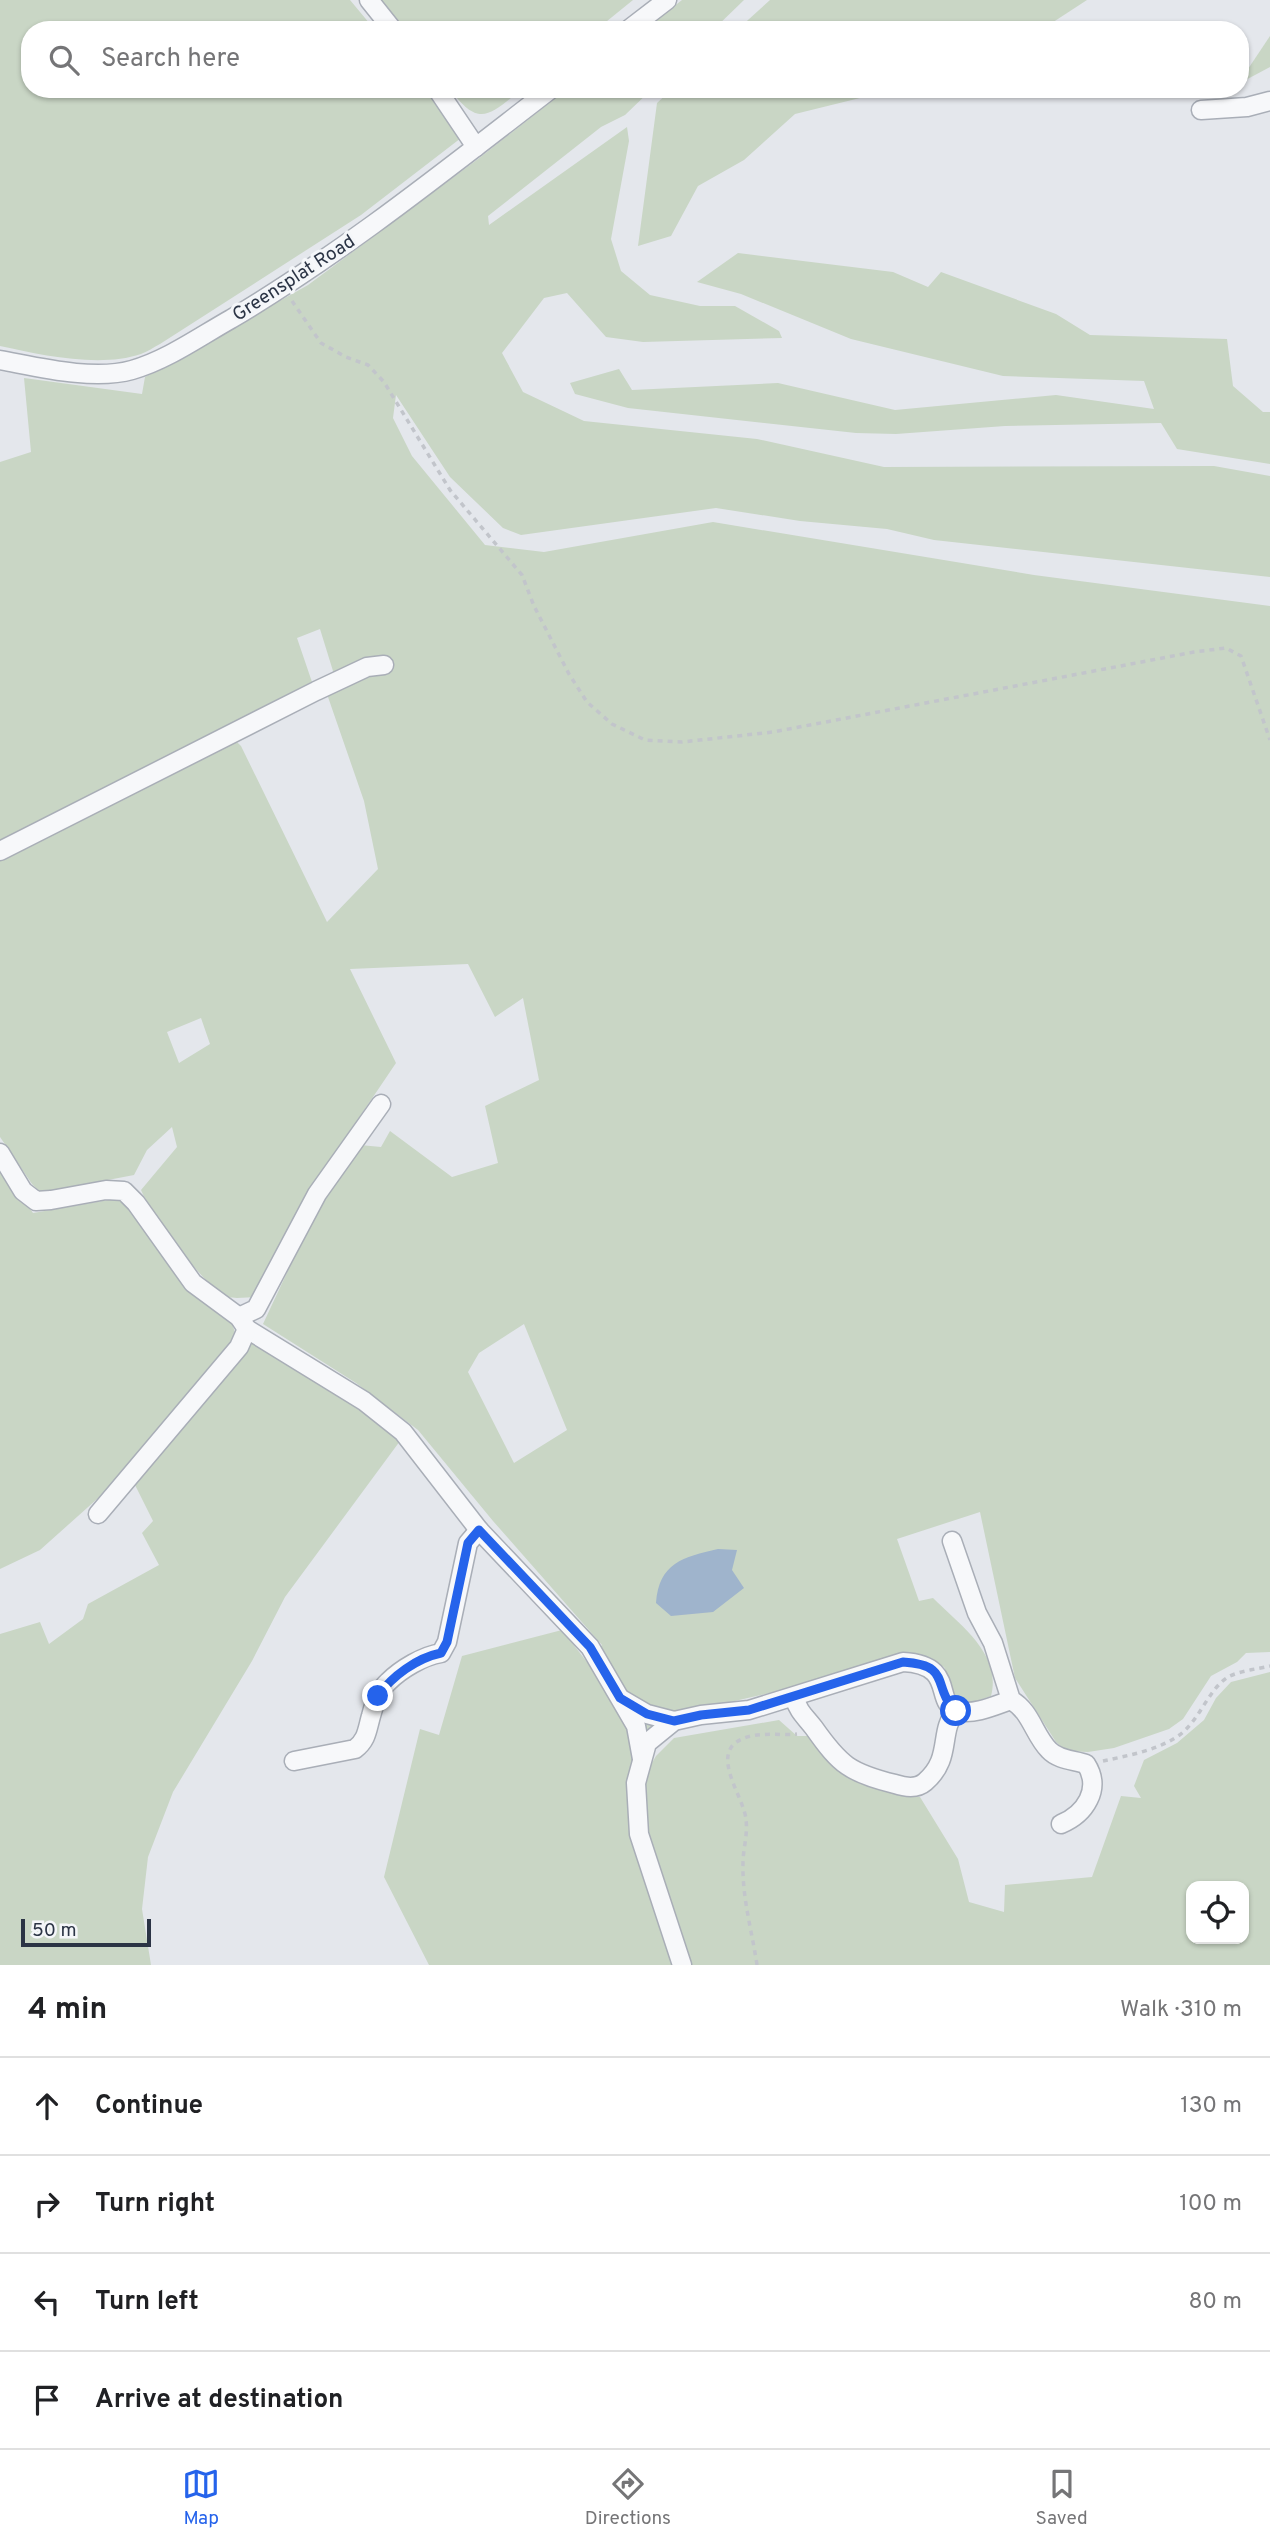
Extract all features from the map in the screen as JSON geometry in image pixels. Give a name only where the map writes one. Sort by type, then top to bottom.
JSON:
[{"type":"street","points":[[369,0],[386,21]]},
{"type":"street","points":[[640,21],[667,0]]},
{"type":"street","points":[[443,98],[476,146]]},
{"type":"street","name":"Greensplat Road","points":[[0,360],[73,373],[130,371],[171,353],[283,288],[411,197],[539,98]]},
{"type":"street","points":[[1201,110],[1247,107],[1270,102]]},
{"type":"street","points":[[0,851],[316,691],[367,667],[384,665]]},
{"type":"street","points":[[99,1514],[239,1347],[243,1323],[256,1309],[317,1194],[381,1104]]},
{"type":"street","points":[[0,1153],[23,1191],[36,1201],[106,1190],[124,1191],[136,1203],[193,1283],[243,1323],[364,1401],[402,1432],[479,1530],[590,1647],[636,1726],[642,1759]]},
{"type":"street","points":[[294,1760],[355,1749],[362,1744],[378,1696],[388,1682],[428,1656],[441,1653],[447,1642],[468,1543],[479,1530]]},
{"type":"street","points":[[952,1541],[977,1613],[993,1643],[1012,1700],[1021,1705],[1049,1750],[1062,1758],[1086,1764],[1092,1774],[1093,1788],[1087,1804],[1074,1818],[1061,1824]]},
{"type":"street","points":[[682,1965],[639,1834],[636,1783],[647,1742],[674,1721],[749,1710],[903,1662],[921,1663],[939,1676],[946,1702],[956,1711],[973,1712],[1012,1700]]},
{"type":"street","points":[[794,1697],[799,1712],[848,1768],[873,1779],[906,1787],[922,1785],[936,1771],[946,1746],[948,1720],[956,1711]]},
{"type":"street","points":[[620,1698],[647,1714],[674,1721]]},
{"type":"path","points":[[283,288],[321,342],[346,357],[368,365],[384,382],[450,490],[522,575],[534,606],[569,674],[587,702],[612,724],[645,740],[695,741],[773,732],[1226,648],[1241,656],[1270,740]]},
{"type":"path","points":[[1086,1764],[1130,1755],[1176,1738],[1199,1715],[1212,1693],[1228,1677],[1270,1666]]},
{"type":"path","points":[[757,1965],[744,1896],[743,1862],[747,1819],[731,1778],[727,1755],[733,1745],[748,1736],[808,1733],[812,1726]]},
{"type":"green space","points":[[0,0],[350,0],[368,21],[21,21],[21,98],[433,98],[461,138],[361,215],[143,353],[125,358],[89,360],[0,346]]},
{"type":"green space","points":[[381,0],[633,0],[607,21],[398,21]]},
{"type":"green space","points":[[682,0],[744,0],[722,21],[655,21]]},
{"type":"green space","points":[[770,0],[1087,0],[1055,21],[747,21]]},
{"type":"green space","points":[[1270,36],[1270,67],[1249,78],[1249,68]]},
{"type":"green space","points":[[457,98],[511,98],[485,114],[469,110]]},
{"type":"green space","points":[[556,98],[643,98],[625,115],[601,127],[488,216],[489,225],[627,127],[629,141],[611,239],[621,271],[650,295],[700,306],[735,306],[779,331],[782,338],[643,342],[606,337],[567,293],[544,298],[502,353],[523,392],[584,421],[757,439],[884,467],[1214,466],[1270,476],[1270,577],[934,540],[887,529],[800,521],[716,508],[521,535],[503,528],[450,477],[396,395],[393,418],[412,456],[485,545],[544,552],[713,522],[1034,575],[1270,606],[1270,1652],[1246,1653],[1237,1662],[1211,1676],[1183,1719],[1169,1729],[1114,1748],[1088,1752],[1066,1751],[1056,1742],[1015,1678],[980,1512],[897,1539],[919,1601],[933,1598],[966,1630],[985,1654],[993,1681],[991,1696],[965,1705],[957,1700],[944,1667],[924,1659],[900,1657],[778,1691],[674,1715],[652,1726],[634,1755],[643,1811],[646,1773],[656,1756],[674,1738],[779,1720],[797,1736],[814,1736],[878,1788],[920,1797],[958,1859],[969,1902],[1004,1912],[1005,1885],[1092,1877],[1121,1796],[1141,1798],[1134,1786],[1144,1760],[1177,1743],[1204,1720],[1216,1698],[1231,1682],[1270,1672],[1270,1965],[429,1965],[384,1877],[420,1729],[439,1735],[462,1656],[562,1630],[587,1662],[602,1645],[493,1521],[418,1430],[356,1383],[263,1324],[320,1202],[360,1145],[381,1147],[390,1131],[452,1177],[498,1163],[485,1106],[539,1080],[523,998],[495,1017],[468,964],[350,969],[396,1063],[304,1199],[256,1297],[228,1297],[206,1280],[167,1232],[141,1190],[177,1147],[172,1127],[147,1150],[134,1175],[45,1192],[39,1191],[32,1184],[0,1137],[0,858],[236,741],[241,746],[327,922],[378,869],[364,801],[328,697],[333,671],[320,629],[297,638],[312,682],[0,844],[0,462],[31,452],[24,378],[142,394],[145,377],[308,285]],"holes":[[[201,1018],[210,1044],[179,1063],[167,1032]],[[524,1324],[567,1430],[514,1463],[468,1372],[479,1353]]]},
{"type":"green space","points":[[662,98],[860,98],[795,114],[744,160],[698,186],[671,236],[638,246],[657,103]]},
{"type":"green space","points":[[738,253],[893,272],[928,287],[941,272],[1056,314],[1090,335],[1227,339],[1233,386],[1263,412],[1270,412],[1270,464],[1177,449],[1161,423],[1005,426],[896,434],[856,433],[628,408],[575,394],[570,383],[619,369],[632,390],[778,383],[895,410],[1056,395],[1154,409],[1144,381],[1003,376],[851,339],[741,294],[697,282]]},
{"type":"green space","points":[[0,1166],[33,1213],[120,1198],[231,1319],[235,1333],[232,1342],[106,1491],[40,1550],[0,1569]]},
{"type":"green space","points":[[248,1338],[362,1408],[400,1441],[285,1597],[252,1661],[173,1792],[148,1857],[142,1909],[151,1965],[0,1965],[0,1634],[40,1622],[49,1644],[83,1619],[88,1604],[159,1565],[142,1533],[153,1521],[135,1485],[245,1347]]},
{"type":"water","points":[[718,1549],[737,1550],[732,1570],[744,1588],[713,1612],[671,1616],[656,1603],[662,1579],[668,1570],[684,1559]]},
{"type":"route","points":[[378,1696],[388,1682],[428,1656],[441,1653],[447,1642],[468,1543],[479,1530],[590,1647],[620,1698],[647,1714],[674,1721],[749,1710],[903,1662],[921,1663],[939,1676],[946,1702],[956,1711]]}]
